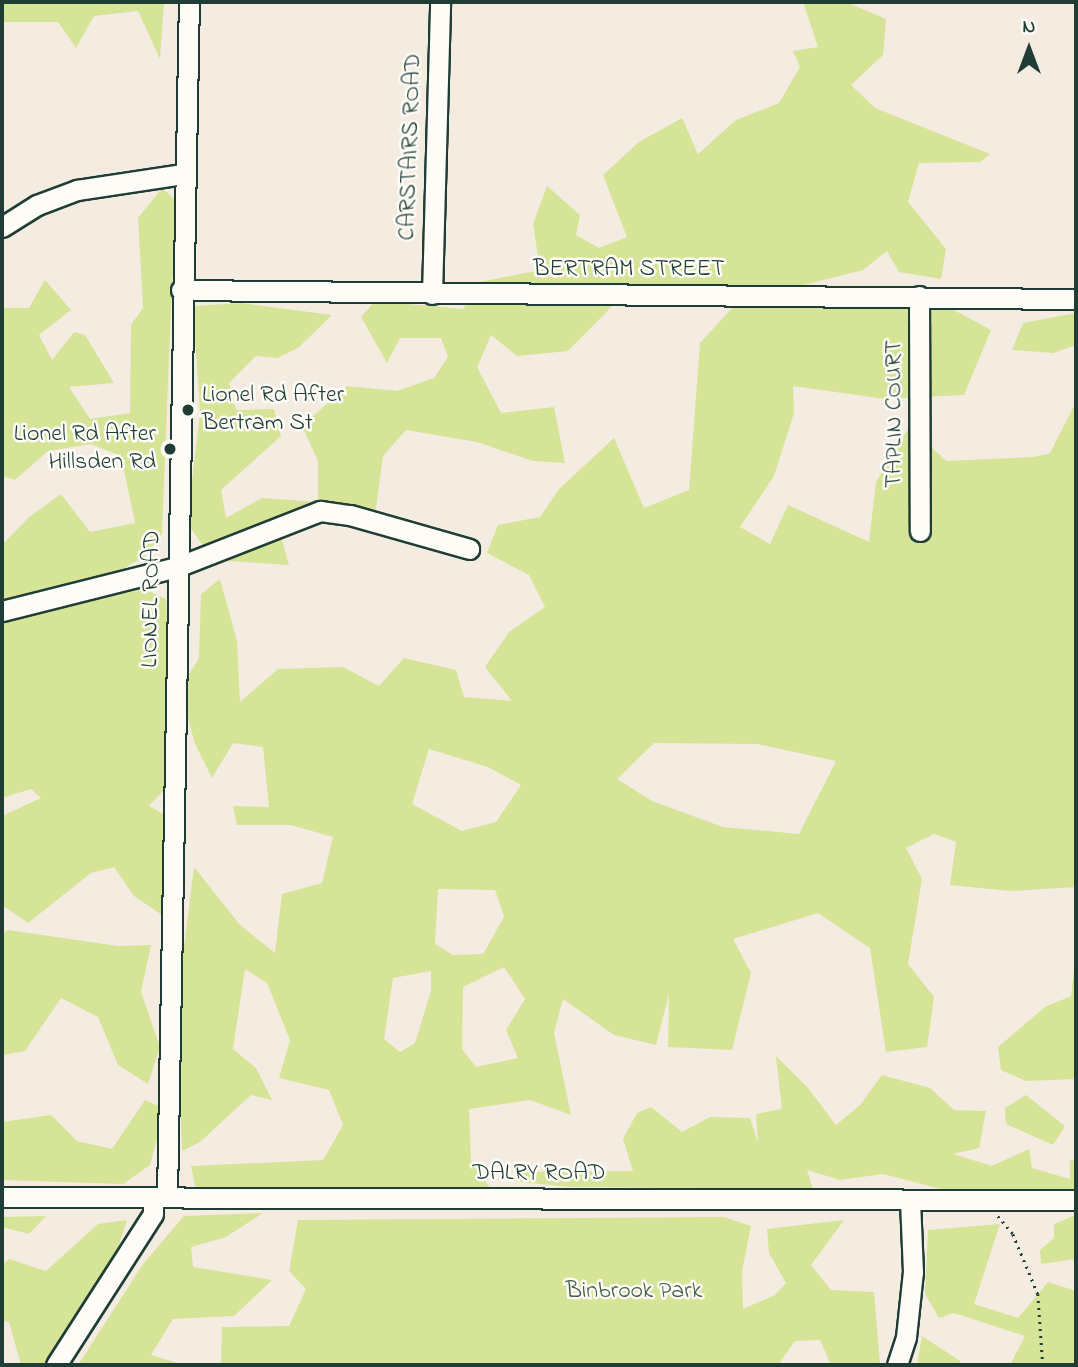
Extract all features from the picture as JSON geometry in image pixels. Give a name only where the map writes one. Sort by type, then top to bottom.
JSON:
[{"type":"street","name":"LIONEL ROAD","points":[[56,1365],[153,1214],[160,1198],[189,2]]},
{"type":"street","name":"CARSTAIRS ROAD","points":[[432,294],[440,2]]},
{"type":"street","points":[[2,227],[37,205],[77,190],[183,174]]},
{"type":"street","name":"BERTRAM STREET","points":[[181,290],[1076,299]]},
{"type":"street","name":"TAPLIN COURT","points":[[919,296],[920,531]]},
{"type":"street","points":[[2,611],[177,567],[320,511],[350,515],[469,549]]},
{"type":"street","name":"DALRY ROAD","points":[[2,1198],[1076,1200]]},
{"type":"street","points":[[897,1365],[906,1338],[913,1272],[910,1200]]},
{"type":"path","points":[[984,1200],[1013,1234],[1038,1294],[1043,1365]]},
{"type":"green space","points":[[2,2],[164,2],[160,59],[138,11],[94,16],[76,48],[58,22],[2,22]]},
{"type":"green space","points":[[803,2],[846,2],[886,19],[883,55],[851,85],[875,108],[990,154],[980,162],[919,163],[908,202],[946,249],[941,279],[899,272],[887,251],[863,270],[796,287],[631,287],[568,351],[517,356],[491,335],[477,367],[501,413],[554,407],[565,463],[533,461],[477,442],[406,430],[383,456],[373,531],[328,507],[278,526],[289,565],[213,560],[187,523],[200,412],[193,306],[241,303],[332,315],[298,348],[277,358],[256,356],[229,383],[236,410],[274,409],[281,436],[221,490],[226,518],[262,498],[318,502],[318,461],[302,426],[347,386],[397,391],[434,378],[448,357],[441,338],[400,338],[387,363],[361,317],[375,301],[463,309],[480,282],[540,270],[533,224],[547,186],[580,215],[576,235],[599,248],[627,237],[603,175],[639,142],[682,118],[698,154],[736,120],[779,103],[800,67],[793,51],[818,47]]},
{"type":"green space","points":[[162,188],[181,205],[172,282],[162,534],[144,557],[106,578],[105,597],[144,589],[166,599],[173,780],[149,806],[171,818],[162,870],[165,917],[134,896],[114,867],[91,873],[28,923],[2,905],[2,816],[41,798],[31,789],[2,798],[2,545],[29,517],[61,494],[90,532],[135,523],[121,456],[91,444],[48,451],[15,480],[2,476],[2,308],[29,308],[45,280],[71,310],[39,335],[52,360],[74,332],[85,335],[114,383],[69,387],[90,419],[130,413],[131,325],[143,308],[138,218]]},
{"type":"green space","points":[[941,303],[991,330],[964,395],[885,399],[793,386],[794,413],[774,476],[740,527],[770,544],[788,505],[869,542],[876,482],[910,426],[946,461],[1034,457],[1050,453],[1076,402],[1076,887],[1010,891],[950,885],[956,842],[934,834],[906,848],[922,879],[908,964],[934,997],[927,1047],[886,1052],[870,948],[818,913],[733,939],[751,973],[732,1050],[668,1047],[669,994],[656,1045],[614,1035],[563,999],[554,1033],[571,1115],[530,1100],[469,1109],[471,1161],[494,1193],[196,1190],[191,1166],[323,1160],[343,1125],[329,1090],[279,1078],[290,1040],[267,983],[245,969],[233,1049],[256,1068],[272,1100],[251,1095],[200,1142],[182,1151],[177,1003],[194,867],[240,925],[275,953],[282,894],[322,883],[333,837],[291,825],[237,825],[233,806],[269,807],[263,747],[233,743],[212,778],[195,744],[180,689],[199,658],[201,594],[220,579],[237,641],[240,702],[278,669],[343,667],[379,686],[404,658],[456,670],[464,697],[512,701],[485,667],[509,632],[545,607],[529,575],[487,553],[498,525],[540,517],[559,489],[614,438],[644,508],[689,490],[700,343],[733,307]],"holes":[[[654,743],[757,744],[836,761],[799,834],[723,827],[652,801],[617,779]],[[429,749],[488,767],[521,785],[496,822],[462,831],[412,804]],[[438,889],[495,890],[504,917],[483,954],[453,955],[435,944]],[[504,967],[525,999],[506,1030],[518,1058],[476,1067],[462,1049],[463,987]],[[431,971],[431,991],[415,1043],[400,1052],[384,1039],[393,978]]]},
{"type":"green space","points":[[1076,313],[1076,345],[1053,353],[1012,350],[1023,323]]},
{"type":"green space","points":[[8,930],[118,946],[151,945],[141,992],[160,1047],[148,1084],[118,1065],[98,1017],[61,998],[25,1051],[2,1055],[2,934]]},
{"type":"green space","points":[[1076,952],[1076,1079],[1026,1081],[1001,1070],[998,1047],[1045,1007],[1071,996]]},
{"type":"green space","points":[[776,1056],[808,1088],[836,1125],[860,1105],[882,1075],[930,1088],[954,1110],[986,1111],[979,1148],[953,1154],[992,1166],[1029,1149],[1032,1168],[1070,1179],[1070,1160],[1076,1161],[1076,1208],[949,1191],[883,1174],[840,1180],[807,1170],[813,1189],[569,1187],[514,1181],[517,1172],[633,1171],[623,1139],[637,1113],[651,1107],[682,1132],[710,1117],[750,1118],[758,1143],[756,1114],[782,1109]]},
{"type":"green space","points":[[1026,1095],[1065,1126],[1053,1145],[1006,1124],[1005,1108]]},
{"type":"green space","points":[[145,1100],[165,1109],[150,1165],[123,1184],[2,1180],[2,1122],[51,1115],[77,1141],[112,1149]]},
{"type":"green space","points":[[263,1213],[226,1237],[191,1247],[193,1267],[272,1280],[234,1316],[173,1319],[151,1355],[184,1365],[78,1365],[143,1264],[184,1216]]},
{"type":"green space","points":[[1076,1215],[1076,1259],[1041,1264],[1040,1250],[1054,1238],[1054,1224]]},
{"type":"green space","points":[[46,1216],[29,1234],[2,1227],[2,1217]]},
{"type":"green space","name":"Binbrook Park","points":[[724,1217],[751,1226],[742,1271],[743,1309],[775,1295],[786,1283],[769,1253],[767,1229],[844,1220],[811,1265],[831,1290],[874,1292],[880,1365],[831,1365],[820,1340],[795,1341],[778,1365],[221,1365],[222,1327],[289,1326],[306,1289],[289,1271],[298,1220]]},
{"type":"green space","points":[[127,1220],[106,1284],[44,1365],[21,1365],[9,1322],[2,1321],[2,1265],[9,1259],[46,1271],[98,1224]]},
{"type":"green space","points":[[1000,1224],[974,1304],[1018,1318],[1048,1282],[1076,1291],[1076,1365],[1010,1365],[1025,1336],[954,1313],[939,1318],[925,1294],[928,1230]]},
{"type":"green space","points":[[922,1336],[960,1361],[960,1365],[917,1365]]},
{"type":"place","name":"Lionel Rd After Bertram St","points":[[188,410]]},
{"type":"place","name":"Lionel Rd After Hillsden Rd","points":[[170,449]]}]
